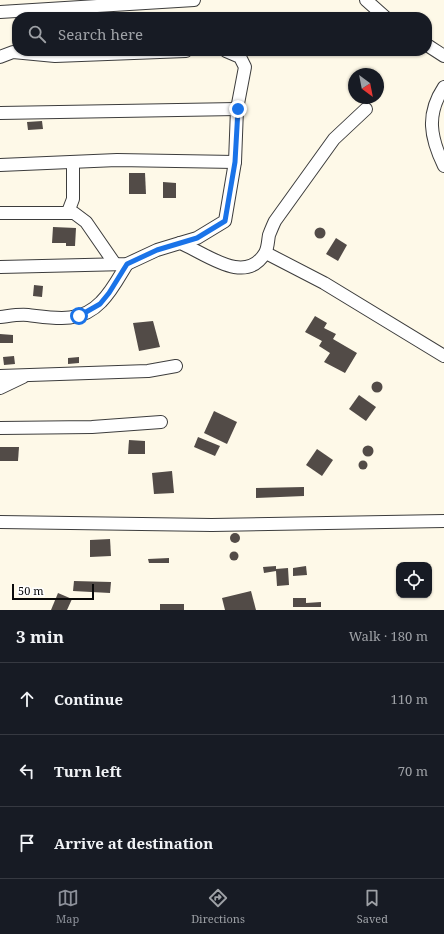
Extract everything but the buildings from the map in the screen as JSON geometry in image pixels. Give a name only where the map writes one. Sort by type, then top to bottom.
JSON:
[{"type":"street","points":[[0,12],[194,0]]},
{"type":"street","points":[[366,0],[379,12]]},
{"type":"street","points":[[432,48],[444,56]]},
{"type":"street","points":[[0,57],[12,52]]},
{"type":"street","points":[[0,268],[121,264],[157,250],[197,238],[225,221],[235,162],[238,109],[245,67],[240,57],[238,56]]},
{"type":"street","points":[[444,86],[433,106],[430,120],[440,157],[444,166]]},
{"type":"street","points":[[0,113],[238,109]]},
{"type":"street","points":[[180,243],[224,265],[235,268],[248,266],[257,261],[266,253],[270,233],[275,221],[334,139],[366,109]]},
{"type":"street","points":[[0,165],[116,160],[235,162]]},
{"type":"street","points":[[68,212],[72,199],[73,162]]},
{"type":"street","points":[[0,213],[74,213],[86,222],[121,264]]},
{"type":"street","points":[[266,253],[324,283],[444,356]]},
{"type":"street","points":[[0,317],[26,315],[56,319],[69,319],[87,313],[100,304],[109,293],[121,264]]},
{"type":"street","points":[[0,376],[148,371],[176,366]]},
{"type":"street","points":[[0,388],[26,375]]},
{"type":"street","points":[[0,428],[92,427],[161,422]]},
{"type":"street","points":[[0,522],[212,525],[444,521]]},
{"type":"route","points":[[79,316],[87,313],[100,304],[109,293],[127,264],[157,250],[197,238],[225,221],[235,162],[238,109]]}]
